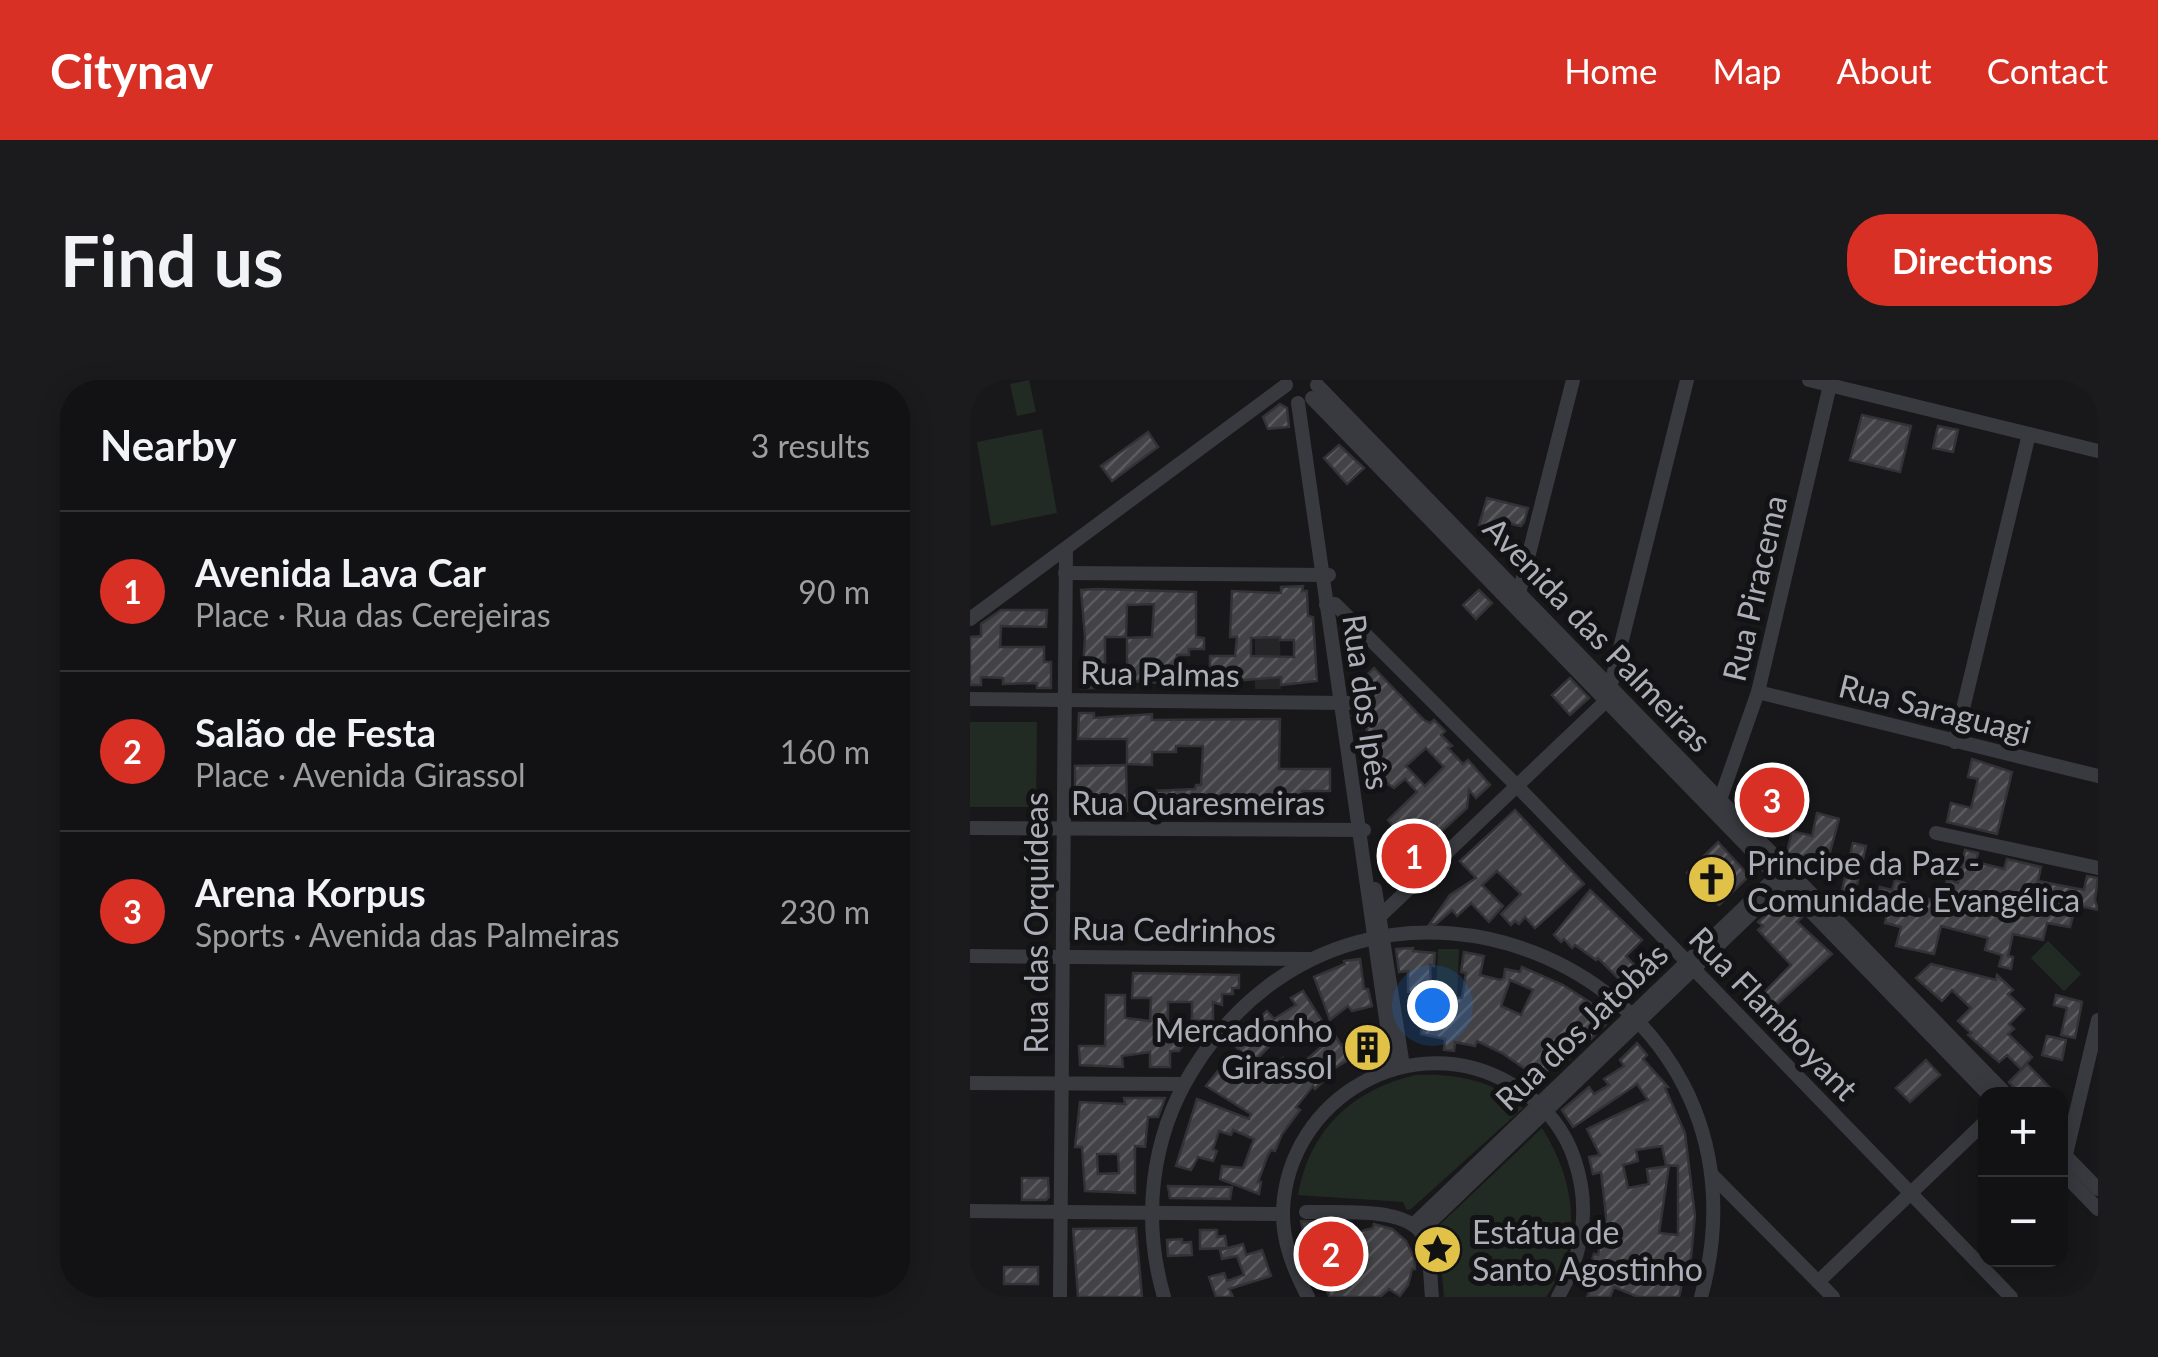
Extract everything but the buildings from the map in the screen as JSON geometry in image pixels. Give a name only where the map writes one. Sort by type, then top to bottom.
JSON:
[{"type":"street","points":[[1517,600],[1573,380]]},
{"type":"street","points":[[1164,1297],[1151,1212],[1160,1146],[1184,1084],[1204,1052],[1254,998],[1284,976],[1376,930],[1608,694],[1686,380]]},
{"type":"street","points":[[1808,380],[2098,450]]},
{"type":"street","points":[[970,619],[1286,382]]},
{"type":"street","name":"Avenida das Palmeiras","points":[[1286,382],[1289,398],[1310,394],[1517,600],[1981,1087]]},
{"type":"street","name":"Rua Piracema","points":[[1720,800],[1758,692],[1830,386]]},
{"type":"street","name":"Rua dos Ipês","points":[[1310,394],[1326,575],[1398,1067]]},
{"type":"street","points":[[1955,742],[2029,434]]},
{"type":"street","name":"Rua das Orquídeas","points":[[1060,1297],[1066,550]]},
{"type":"street","points":[[1065,574],[1326,575]]},
{"type":"street","name":"Rua Flamboyant","points":[[1330,605],[1518,786],[2011,1297]]},
{"type":"street","name":"Rua Saraguagi","points":[[1758,692],[2098,776]]},
{"type":"street","name":"Avenida das Palmeiras","points":[[1608,694],[1720,800],[1784,876],[1999,1087]]},
{"type":"street","name":"Rua Palmas","points":[[970,700],[1344,703]]},
{"type":"street","name":"Rua Quaresmeiras","points":[[970,828],[1362,830]]},
{"type":"street","points":[[1936,833],[2098,868]]},
{"type":"street","name":"Rua dos Jatobás","points":[[1417,1227],[1784,876]]},
{"type":"street","points":[[1376,930],[1445,933],[1507,942],[1575,971],[1636,1018],[1666,1055],[1687,1092],[1703,1133],[1712,1175],[1713,1248],[1701,1297]]},
{"type":"street","name":"Rua Cedrinhos","points":[[970,956],[1317,958]]},
{"type":"street","points":[[2068,1138],[2098,1021]]},
{"type":"street","points":[[1308,1297],[1290,1258],[1283,1214],[1291,1166],[1314,1122],[1349,1089],[1398,1067],[1430,1063],[1478,1069],[1500,1078],[1542,1107],[1572,1150],[1584,1196],[1580,1248],[1558,1297]]},
{"type":"street","points":[[970,1083],[1184,1084]]},
{"type":"street","points":[[1818,1282],[1978,1130]]},
{"type":"street","points":[[2068,1166],[2098,1189]]},
{"type":"street","points":[[2068,1170],[2098,1209]]},
{"type":"street","points":[[1712,1175],[1833,1297]]},
{"type":"street","points":[[970,1211],[1283,1214]]},
{"type":"street","points":[[1306,1212],[1405,1218],[1417,1227],[1428,1254],[1432,1297]]},
{"type":"shaded area","points":[[1029,380],[1036,412],[1017,416],[1010,384]]},
{"type":"shaded area","points":[[1042,429],[1057,513],[991,526],[977,442]]},
{"type":"shaded area","points":[[1255,638],[1280,638],[1281,689],[1255,689]]},
{"type":"shaded area","points":[[970,722],[1037,722],[1036,807],[970,807]]},
{"type":"shaded area","points":[[2048,941],[2081,974],[2064,991],[2031,958]]},
{"type":"shaded area","points":[[1438,949],[1459,949],[1457,996],[1436,996]]},
{"type":"shaded area","points":[[1416,1075],[1473,1080],[1500,1091],[1523,1108],[1411,1209],[1407,1210],[1403,1202],[1298,1195],[1312,1151],[1337,1116],[1372,1091]]},
{"type":"shaded area","points":[[1542,1128],[1562,1170],[1571,1212],[1566,1255],[1546,1297],[1444,1297],[1439,1242],[1431,1240],[1432,1232]]},
{"type":"place","name":"Arena Korpus","points":[[1772,800]]},
{"type":"place","name":"Avenida Lava Car","points":[[1414,856]]},
{"type":"place","name":"Principe da Paz - Comunidade Evangélica","points":[[1712,880]]},
{"type":"place","name":"Mercadonho Girassol","points":[[1368,1047]]},
{"type":"place","name":"Estátua de Santo Agostinho","points":[[1437,1249]]},
{"type":"place","name":"Salão de Festa","points":[[1331,1254]]}]
